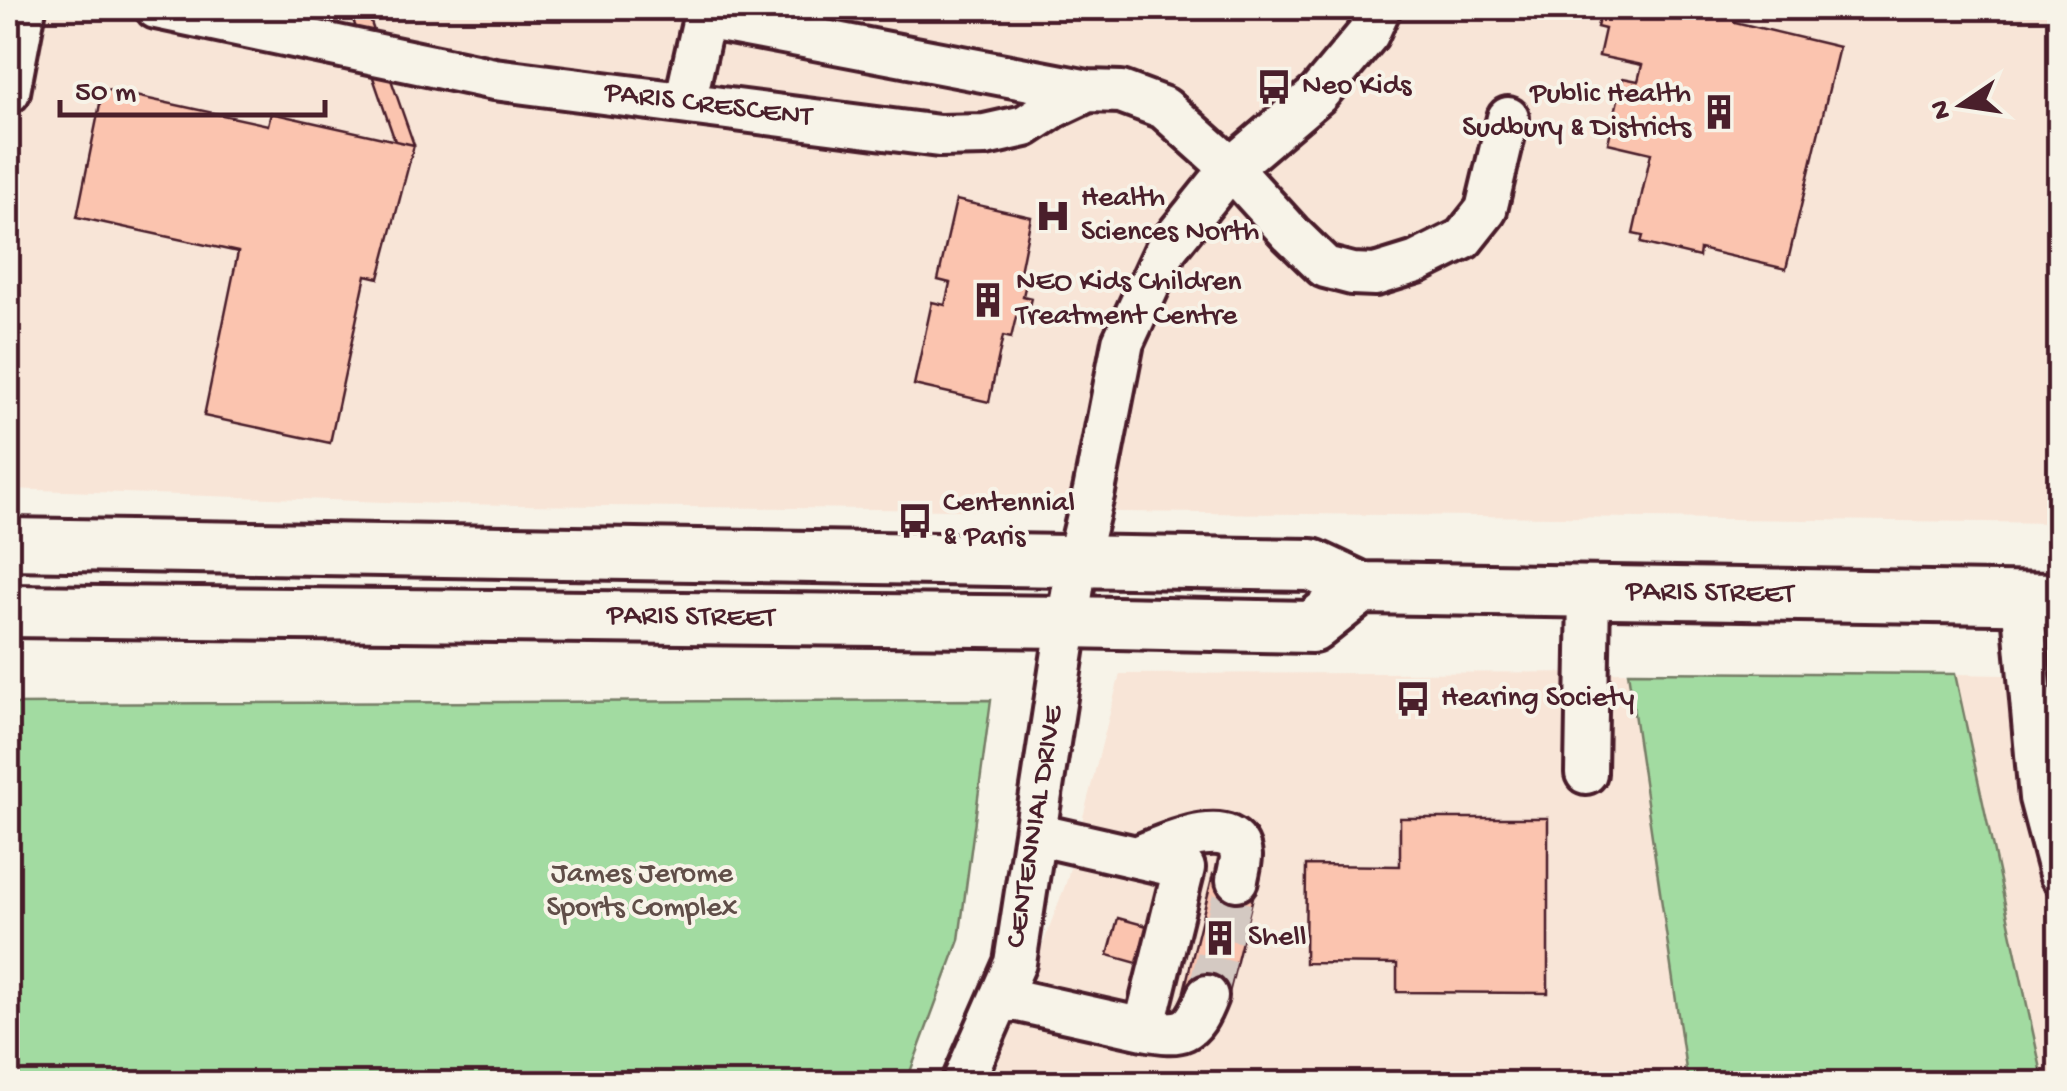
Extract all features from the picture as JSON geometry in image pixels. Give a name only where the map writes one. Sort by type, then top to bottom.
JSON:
[{"type":"main road","name":"PARIS STREET","points":[[8,544],[1312,565],[1361,588],[2041,599]]},
{"type":"main road","name":"PARIS STREET","points":[[8,611],[1312,627],[1361,588]]},
{"type":"street","points":[[10,92],[24,8]]},
{"type":"street","name":"PARIS CRESCENT","points":[[156,8],[494,78],[939,136],[985,135],[1025,126],[1088,91]]},
{"type":"street","points":[[1078,561],[1123,342],[1166,249],[1231,168],[1318,94],[1368,34],[1380,8]]},
{"type":"street","points":[[686,103],[704,18],[1088,91],[1121,92],[1164,108],[1231,168],[1325,267],[1375,275],[1417,262],[1462,239],[1486,210],[1508,118]]},
{"type":"street","name":"CENTENNIAL DRIVE","points":[[962,1084],[1015,964],[1078,561]]},
{"type":"street","points":[[1586,773],[1589,592]]},
{"type":"street","points":[[2041,599],[2050,797],[2060,874]]},
{"type":"street","points":[[1035,834],[1184,868],[1144,1029]]},
{"type":"street","points":[[1136,857],[1187,837],[1230,836],[1241,856],[1237,880]]},
{"type":"street","points":[[1000,996],[1173,1034],[1199,1018],[1207,996]]},
{"type":"shaded area","name":"Health Sciences North","points":[[8,8],[2059,8],[2059,523],[443,504],[8,489]]},
{"type":"shaded area","points":[[1628,672],[1688,1083],[990,1084],[1066,883],[1120,674]]},
{"type":"shaded area","points":[[1955,674],[2059,676],[2059,1083],[2044,1083]]},
{"type":"green space","points":[[1628,672],[1955,674],[2044,1083],[1688,1083]]},
{"type":"green space","name":"James Jerome Sports Complex","points":[[991,700],[959,940],[906,1083],[8,1083],[8,704]]},
{"type":"building","points":[[349,8],[366,8],[414,145],[395,141]]},
{"type":"building","points":[[1101,8],[1151,8],[1149,17]]},
{"type":"building","name":"Public Health Sudbury & Districts","points":[[1602,8],[1737,8],[1735,22],[1839,47],[1786,269],[1700,249],[1699,257],[1641,243],[1643,236],[1633,234],[1651,153],[1608,143],[1623,78],[1638,81],[1642,65],[1599,56],[1605,29],[1597,27]]},
{"type":"building","points":[[103,89],[268,125],[271,113],[414,145],[379,278],[366,275],[330,443],[204,416],[238,252],[77,217]]},
{"type":"building","name":"NEO Kids Children Treatment Centre","points":[[956,200],[1031,217],[1019,277],[1027,279],[1023,296],[1031,298],[1026,319],[1016,317],[1011,338],[1003,336],[989,402],[914,385],[932,302],[945,305],[950,283],[938,280]]},
{"type":"building","points":[[1400,818],[1548,818],[1548,993],[1397,992],[1397,964],[1305,963],[1306,865],[1400,866]]},
{"type":"building","name":"Shell","points":[[1213,874],[1256,885],[1227,1001],[1184,991]]},
{"type":"building","points":[[1118,918],[1180,935],[1169,972],[1108,955]]},
{"type":"tunnel","points":[[1207,996],[1237,880]]},
{"type":"place","name":"Neo Kids","points":[[1274,87]]},
{"type":"place","name":"Public Health Sudbury & Districts","points":[[1719,112]]},
{"type":"place","name":"Health Sciences North","points":[[1053,216]]},
{"type":"place","name":"NEO Kids Children Treatment Centre","points":[[988,300]]},
{"type":"place","name":"Centennial & Paris","points":[[915,521]]},
{"type":"place","name":"Hearing Society","points":[[1413,699]]},
{"type":"place","name":"Shell","points":[[1220,938]]}]
